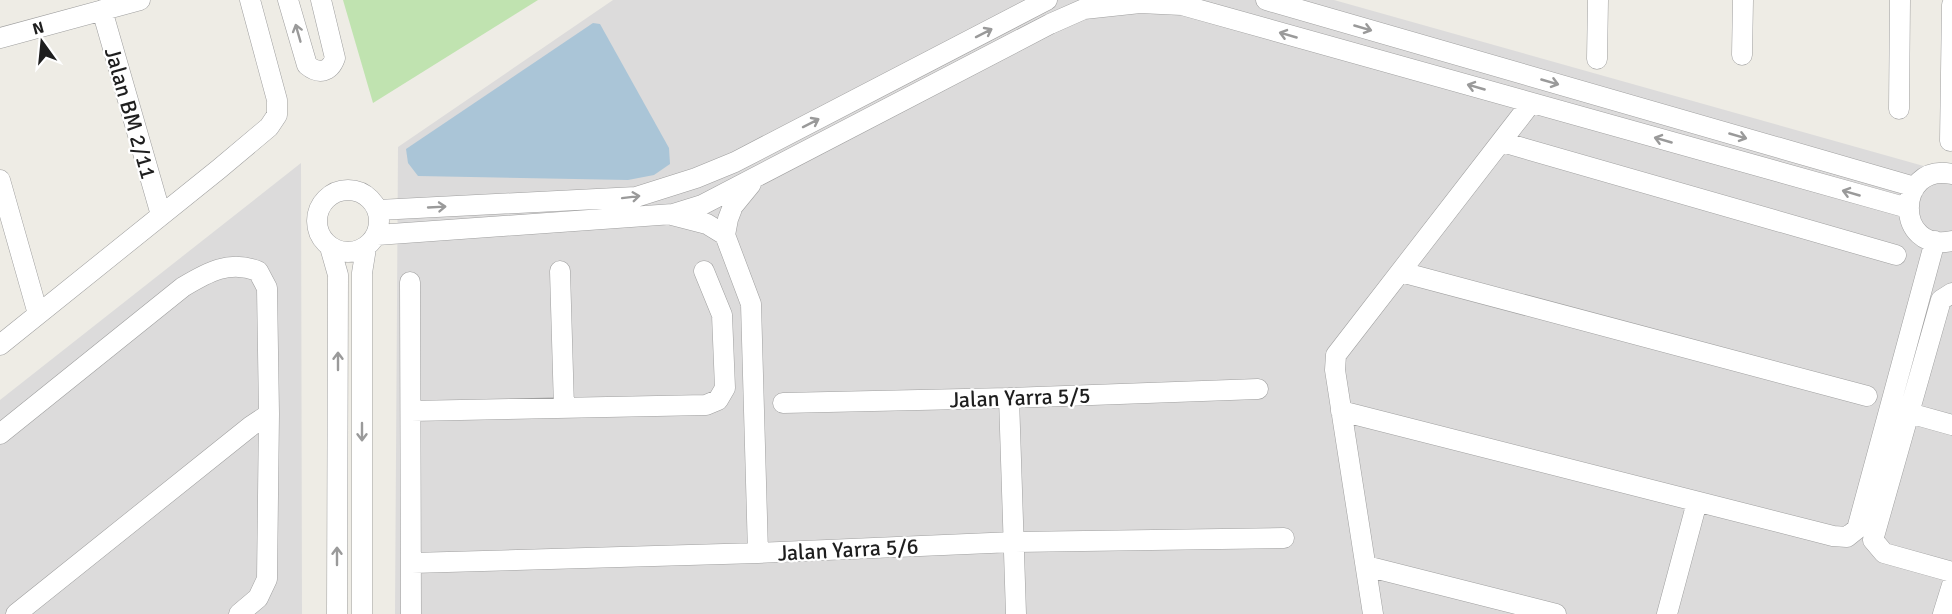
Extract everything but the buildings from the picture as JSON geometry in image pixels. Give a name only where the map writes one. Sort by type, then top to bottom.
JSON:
[{"type":"street","points":[[0,38],[140,0]]},
{"type":"street","points":[[0,345],[269,127],[277,115],[277,100],[250,0]]},
{"type":"street","points":[[288,0],[307,65],[320,72],[327,70],[335,58],[321,0]]},
{"type":"street","points":[[378,210],[636,197],[666,188],[735,162],[1047,0]]},
{"type":"street","points":[[1266,0],[1915,187]]},
{"type":"street","points":[[1597,59],[1598,0]]},
{"type":"street","points":[[1742,55],[1743,0]]},
{"type":"street","points":[[1899,109],[1900,0]]},
{"type":"street","points":[[362,614],[362,273],[371,241],[380,220],[373,201],[365,194],[354,190],[344,190],[333,193],[325,200],[319,209],[317,219],[322,240],[330,247],[348,253],[371,241],[666,214],[702,205],[1050,24],[1084,9],[1140,3],[1182,5],[1908,208]]},
{"type":"street","points":[[1950,141],[1952,4]]},
{"type":"street","name":"Jalan BM 2/11","points":[[102,10],[161,215]]},
{"type":"street","points":[[1373,614],[1335,370],[1336,355],[1531,103]]},
{"type":"street","points":[[1502,142],[1896,255]]},
{"type":"street","points":[[1341,411],[1833,536],[1847,537],[1857,529],[1944,241],[1923,237],[1915,229],[1909,219],[1910,197],[1915,187],[1924,178],[1935,174],[1952,174]]},
{"type":"street","points":[[755,178],[734,206],[728,219],[725,235],[751,304],[758,553]]},
{"type":"street","points":[[0,180],[38,314]]},
{"type":"street","points":[[666,214],[707,224],[725,235]]},
{"type":"street","points":[[330,247],[338,275],[337,614]]},
{"type":"street","points":[[0,434],[183,287],[210,271],[243,265],[258,271],[267,288],[269,414],[267,579],[258,598],[239,614]]},
{"type":"street","points":[[560,271],[564,408]]},
{"type":"street","points":[[411,411],[706,405],[718,400],[725,387],[723,315],[704,271]]},
{"type":"street","points":[[1401,272],[1867,396]]},
{"type":"street","points":[[410,282],[411,614]]},
{"type":"street","points":[[1952,293],[1941,300],[1873,540],[1884,553],[1952,572]]},
{"type":"street","name":"Jalan Yarra 5/5","points":[[783,403],[1258,389]]},
{"type":"street","points":[[1009,398],[1016,614]]},
{"type":"street","points":[[1909,413],[1952,425]]},
{"type":"street","points":[[16,614],[269,414]]},
{"type":"street","points":[[1667,614],[1697,502]]},
{"type":"street","name":"Jalan Yarra 5/6","points":[[412,563],[758,553],[1014,542],[1284,538]]},
{"type":"street","points":[[1366,566],[1556,614]]},
{"type":"street","points":[[1943,614],[1952,585]]},
{"type":"shaded area","points":[[613,0],[1334,0],[1952,174],[1952,614],[395,614],[398,147]]},
{"type":"shaded area","points":[[301,163],[302,614],[0,614],[0,400]]},
{"type":"green space","points":[[343,0],[538,0],[373,103]]},
{"type":"water","points":[[593,23],[600,24],[669,148],[670,164],[654,175],[628,180],[418,176],[408,163],[406,149]]}]
